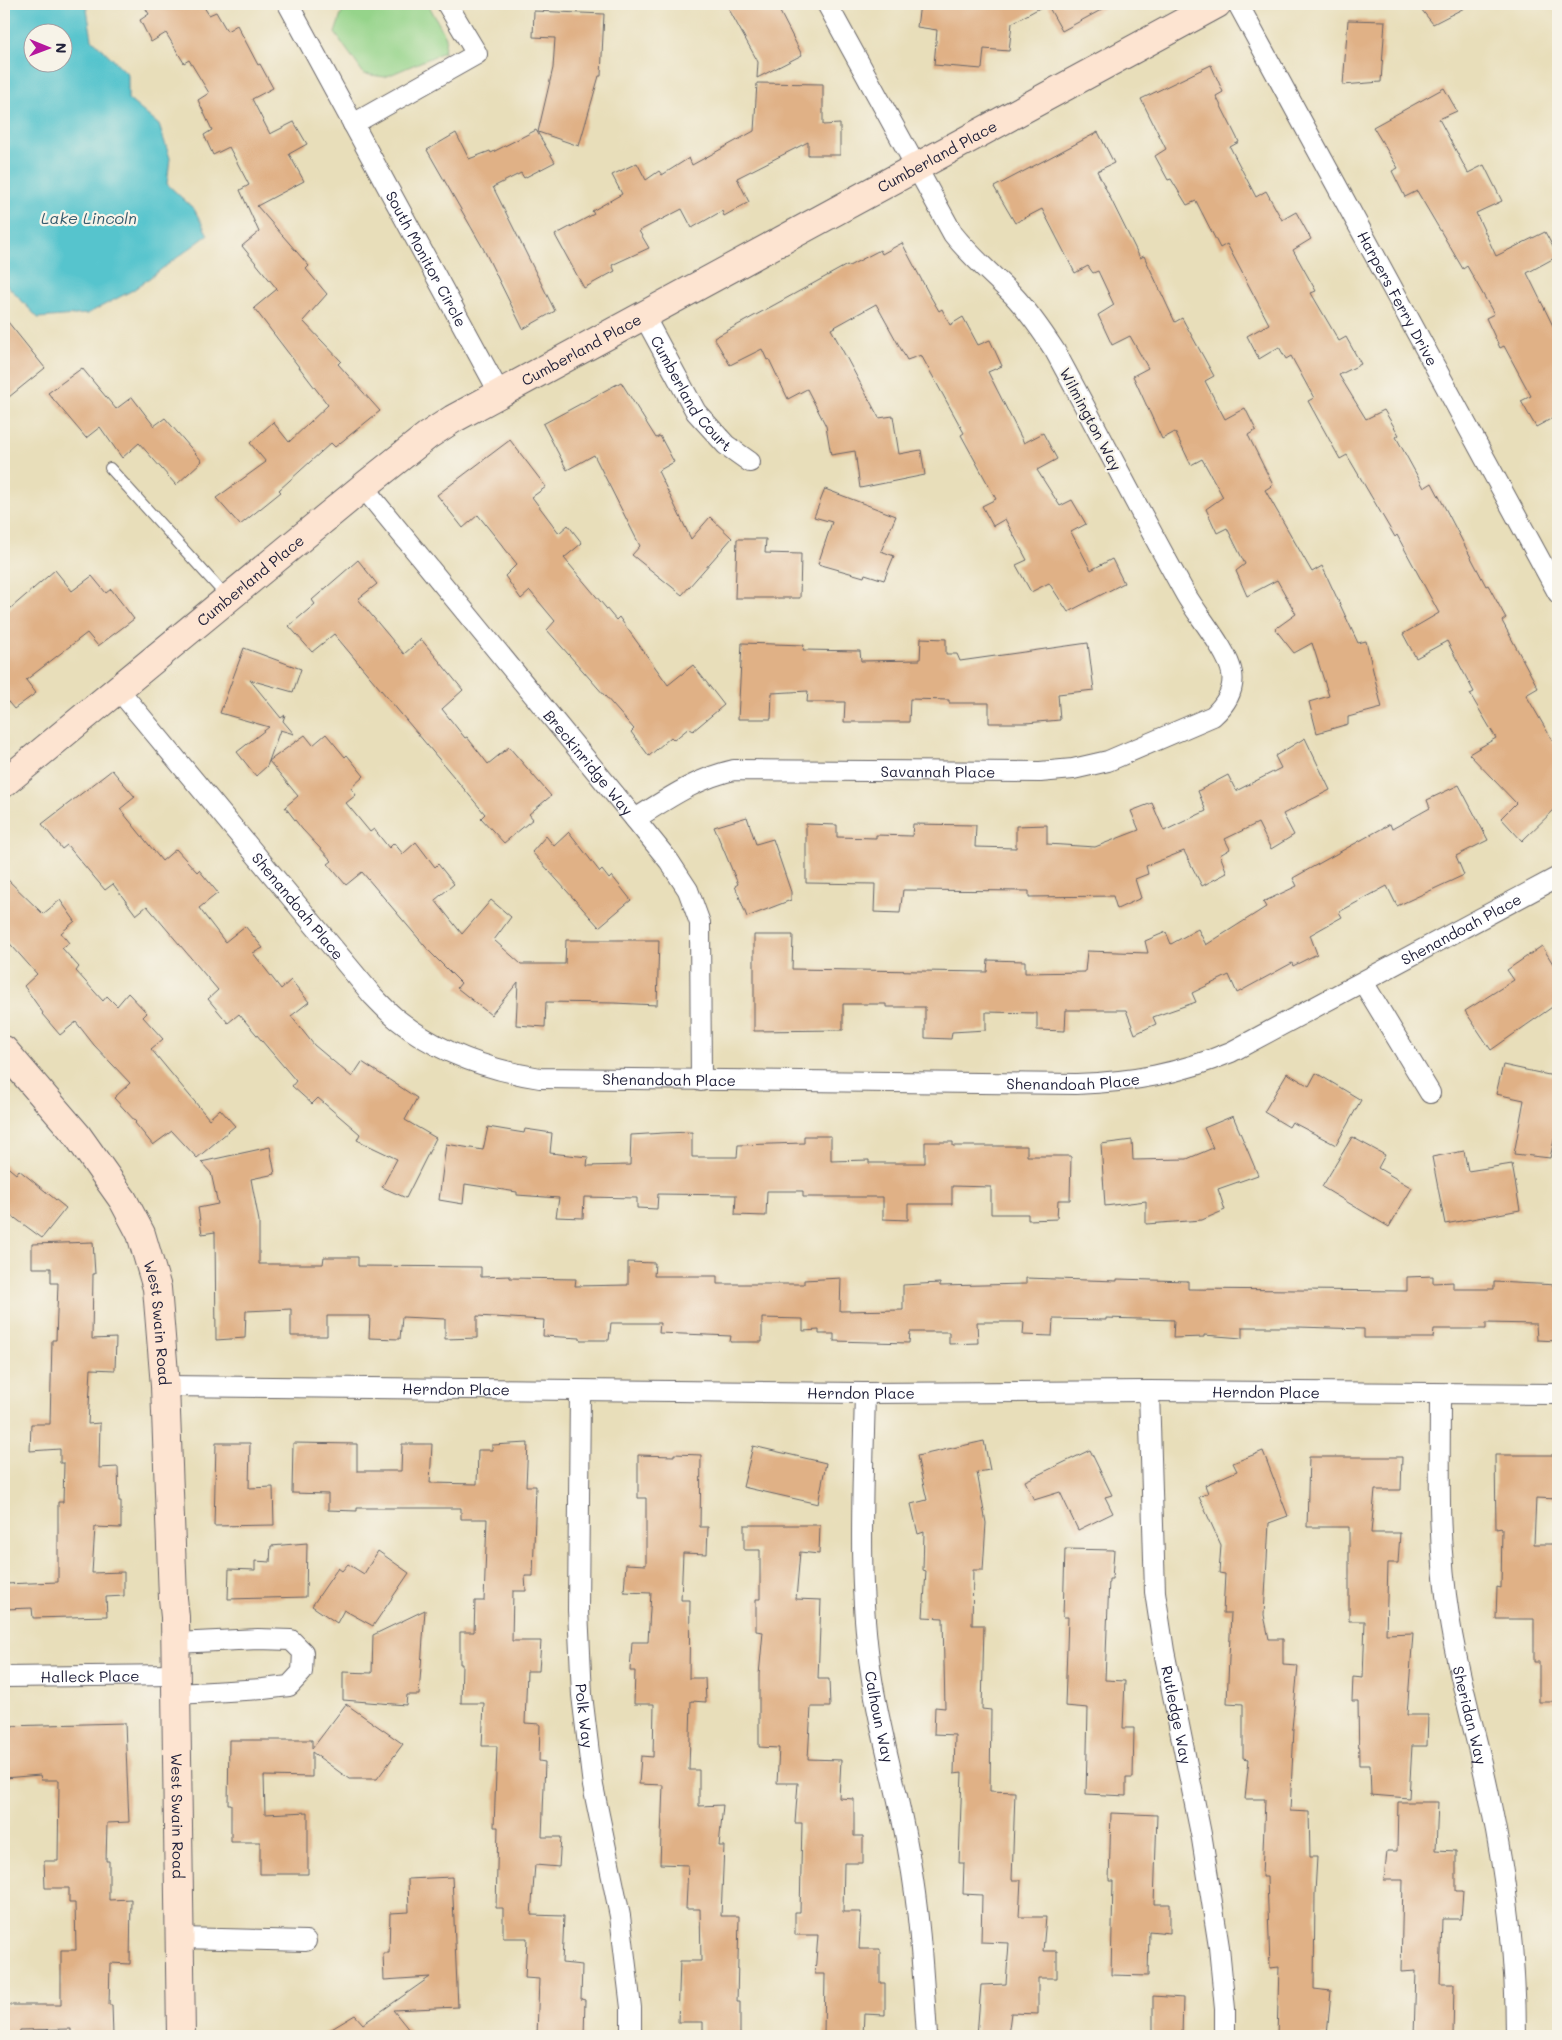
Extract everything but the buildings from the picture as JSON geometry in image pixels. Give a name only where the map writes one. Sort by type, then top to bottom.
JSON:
[{"type":"street","points":[[353,124],[477,54],[447,4]]},
{"type":"street","name":"Wilmington Way","points":[[828,4],[954,234],[962,245],[1014,296],[1039,326],[1055,351],[1187,596],[1232,671],[1233,681],[1230,691]]},
{"type":"street","name":"Cumberland Place","points":[[4,783],[427,436],[916,166],[1217,4]]},
{"type":"street","name":"Harpers Ferry Drive","points":[[1238,4],[1558,593]]},
{"type":"street","name":"South Monitor Circle","points":[[293,5],[353,124],[500,394]]},
{"type":"street","name":"Cumberland Court","points":[[644,316],[696,412],[726,445],[750,462]]},
{"type":"street","name":"Breckinridge Way","points":[[363,487],[669,861],[688,890],[700,923],[701,1081]]},
{"type":"street","name":"Shenandoah Place","points":[[118,689],[373,996],[398,1020],[431,1043],[478,1064],[508,1073],[540,1078],[1076,1084],[1114,1082],[1169,1074],[1200,1065],[1231,1052],[1558,876]]},
{"type":"street","name":"Savannah Place","points":[[635,819],[690,785],[713,775],[734,770],[1040,772],[1082,767],[1108,761],[1212,716],[1221,708],[1230,691]]},
{"type":"street","points":[[1363,982],[1430,1093]]},
{"type":"street","name":"West Swain Road","points":[[4,1050],[77,1135],[124,1200],[141,1234],[157,1288],[165,1386],[176,1643],[181,2036]]},
{"type":"street","name":"Herndon Place","points":[[165,1386],[865,1393],[1150,1391],[1558,1394]]},
{"type":"street","name":"Polk Way","points":[[580,1391],[578,1610],[582,1695],[593,1786],[620,1916],[631,2008],[631,2036]]},
{"type":"street","name":"Rutledge Way","points":[[1150,1391],[1156,1592],[1164,1651],[1202,1839],[1219,1947],[1225,2010],[1225,2036]]},
{"type":"street","name":"Calhoun Way","points":[[865,1393],[864,1597],[871,1672],[880,1727],[909,1854],[922,1942],[926,2036]]},
{"type":"street","name":"Sheridan Way","points":[[1440,1394],[1440,1537],[1449,1616],[1490,1800],[1506,1893],[1512,1957],[1516,2036]]},
{"type":"street","points":[[176,1643],[258,1639],[291,1640],[303,1652],[302,1672],[290,1686],[263,1690],[177,1685]]},
{"type":"street","name":"Halleck Place","points":[[4,1677],[177,1685]]},
{"type":"street","points":[[180,1938],[306,1941]]},
{"type":"lane","points":[[110,468],[228,599]]},
{"type":"green space","points":[[349,4],[428,4],[446,37],[444,52],[385,77],[364,74],[335,33],[344,6]]},
{"type":"water","name":"Lake Lincoln","points":[[4,4],[86,4],[92,39],[128,74],[128,99],[159,125],[170,158],[167,184],[194,209],[208,235],[133,290],[87,314],[38,318],[4,282]]}]
